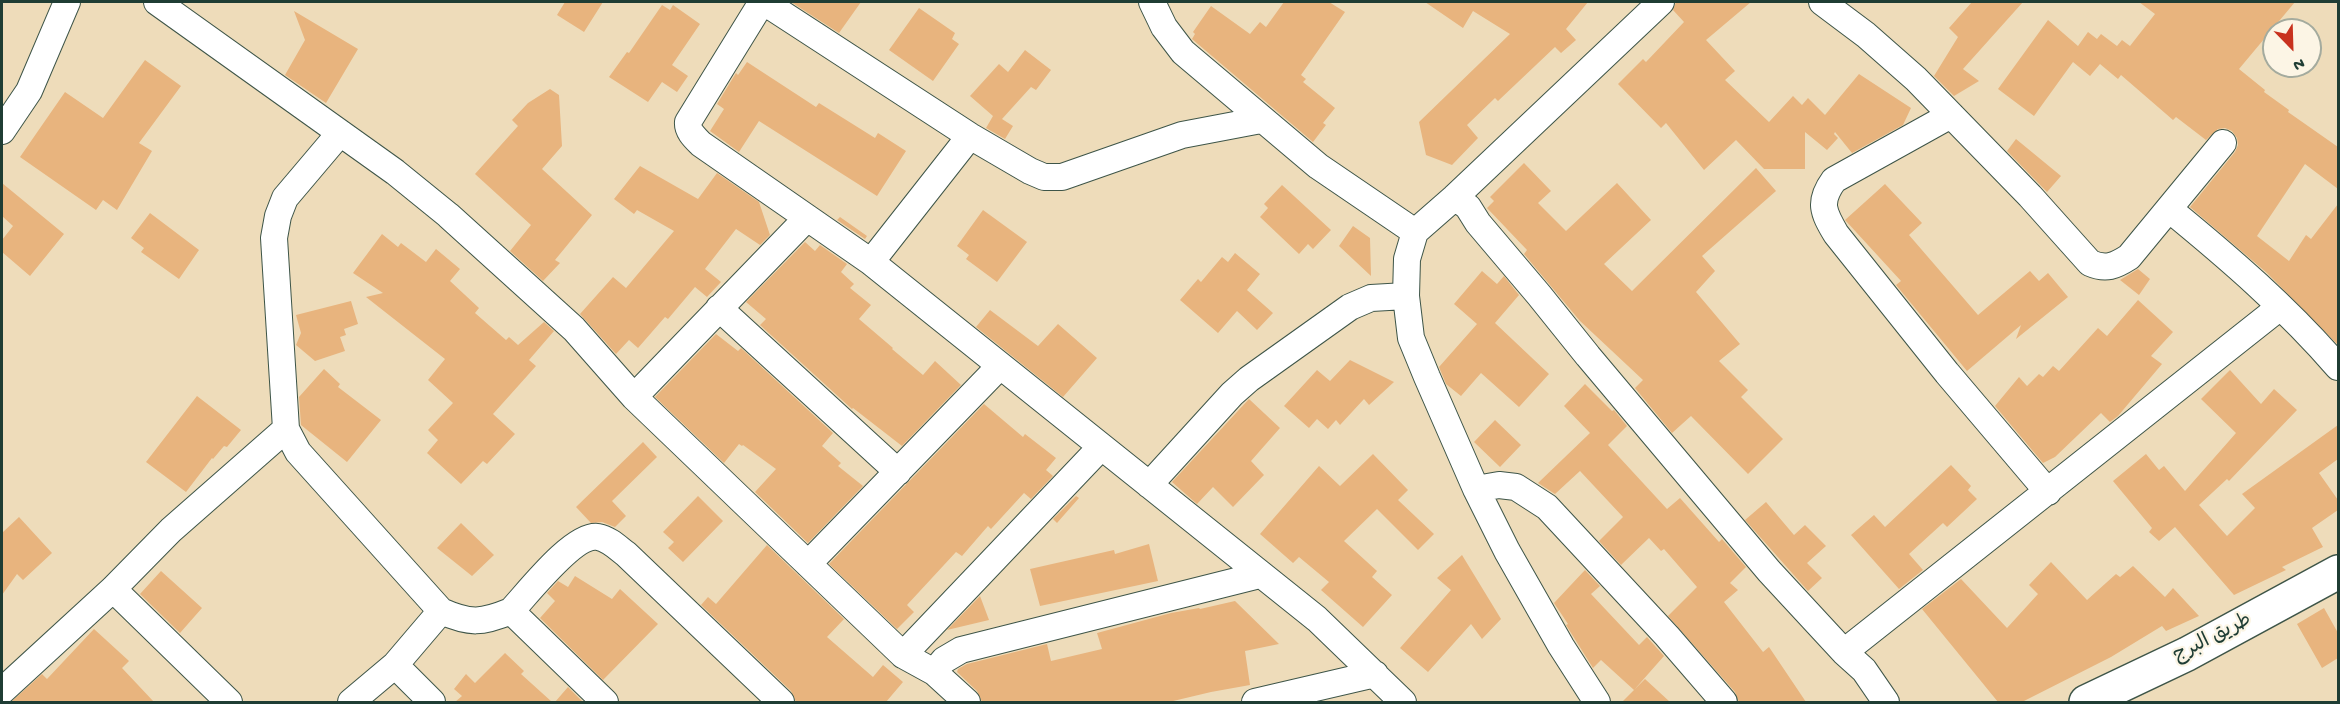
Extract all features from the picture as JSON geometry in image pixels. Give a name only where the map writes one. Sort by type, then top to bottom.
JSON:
[{"type":"street","points":[[2,131],[29,91],[67,2]]},
{"type":"street","points":[[157,2],[423,193],[574,329],[634,398],[903,655],[934,672],[962,701]]},
{"type":"street","points":[[1261,120],[1182,135],[1062,177],[1044,177],[970,136],[763,2],[688,122],[688,126],[701,144],[871,262],[1317,619],[1403,702]]},
{"type":"street","points":[[1152,2],[1164,27],[1183,52],[1261,120],[1341,184],[1415,232]]},
{"type":"street","points":[[1597,702],[1523,580],[1476,489],[1411,338],[1406,296],[1407,259],[1415,232],[1661,2]]},
{"type":"street","points":[[1822,2],[1890,55],[2030,196],[2090,263],[2101,268],[2110,267],[2129,257],[2223,143]]},
{"type":"street","points":[[1951,115],[1834,180],[1824,195],[1826,216],[1836,234],[1947,373],[2048,492]]},
{"type":"street","points":[[340,133],[285,198],[278,216],[274,238],[286,429],[298,452],[441,611],[460,620],[478,622],[511,611],[570,547],[584,538],[596,536],[606,539],[626,554],[781,702]]},
{"type":"street","points":[[871,262],[970,136]]},
{"type":"street","points":[[1455,197],[1468,207],[1478,223],[1587,356],[1769,571],[1844,652],[1864,670],[1886,702]]},
{"type":"street","points":[[2169,208],[2233,262],[2310,334],[2338,367]]},
{"type":"street","points":[[634,398],[718,308],[807,218]]},
{"type":"street","points":[[1149,485],[1232,394],[1258,373],[1350,307],[1371,298],[1406,296]]},
{"type":"street","points":[[1844,652],[2280,307]]},
{"type":"street","points":[[718,308],[898,472]]},
{"type":"street","points":[[808,564],[1000,366]]},
{"type":"street","points":[[2,691],[113,589],[171,530],[286,429]]},
{"type":"street","points":[[903,655],[1101,447]]},
{"type":"street","points":[[1476,489],[1499,485],[1516,487],[1547,507],[1667,636],[1724,702]]},
{"type":"street","name":"طريق البرج","points":[[2104,698],[2338,572]]},
{"type":"street","points":[[934,672],[944,660],[961,650],[1260,575]]},
{"type":"street","points":[[113,589],[229,702]]},
{"type":"street","points":[[351,702],[395,665],[441,611]]},
{"type":"street","points":[[511,611],[605,702]]},
{"type":"street","points":[[395,665],[432,702]]},
{"type":"street","points":[[1255,702],[1376,674]]},
{"type":"building","points":[[565,2],[603,2],[584,32],[557,15]]},
{"type":"building","points":[[791,2],[861,2],[839,33]]},
{"type":"building","points":[[1284,2],[1329,2],[1345,12],[1301,75],[1306,79],[1303,82],[1335,108],[1323,123],[1326,125],[1313,142],[1192,39],[1195,34],[1193,32],[1211,6],[1250,34],[1260,22],[1266,27]]},
{"type":"building","points":[[1425,2],[1588,2],[1566,29],[1576,40],[1561,53],[1555,47],[1498,101],[1495,98],[1467,125],[1478,138],[1452,165],[1426,155],[1419,122],[1510,34],[1473,11],[1463,28]]},
{"type":"building","points":[[1676,2],[1751,2],[1706,40],[1735,71],[1725,80],[1769,122],[1793,96],[1802,105],[1808,98],[1825,115],[1859,74],[1911,108],[1903,125],[1852,153],[1835,132],[1838,138],[1827,150],[1805,132],[1805,169],[1764,169],[1736,140],[1704,170],[1666,123],[1661,128],[1618,84],[1643,59],[1646,62],[1684,22],[1673,10]]},
{"type":"building","points":[[1972,2],[2023,2],[1963,69],[1979,81],[1954,96],[1934,76],[1958,37],[1949,28]]},
{"type":"building","points":[[2139,2],[2295,2],[2282,18],[2262,18],[2262,41],[2239,69],[2265,90],[2264,92],[2289,110],[2288,112],[2338,147],[2338,189],[2305,164],[2257,236],[2289,261],[2306,235],[2311,239],[2338,204],[2338,345],[2267,273],[2190,207],[2235,152],[2238,145],[2237,138],[2232,131],[2225,128],[2218,129],[2206,140],[2176,117],[2173,120],[2121,75],[2118,79],[2100,64],[2090,76],[2073,62],[2034,116],[1998,89],[2048,20],[2078,46],[2088,32],[2097,39],[2101,34],[2117,46],[2122,40],[2130,46],[2155,14]]},
{"type":"building","points":[[662,5],[670,10],[673,5],[700,24],[672,65],[688,76],[677,92],[662,82],[648,102],[609,77],[627,52],[629,53]]},
{"type":"building","points":[[919,8],[955,33],[952,39],[959,44],[933,81],[889,50]]},
{"type":"building","points":[[294,11],[358,49],[326,103],[285,75],[305,40]]},
{"type":"building","points":[[1025,50],[1051,70],[1036,90],[1031,87],[1002,119],[1013,126],[1005,139],[986,128],[993,116],[970,96],[999,64],[1008,72]]},
{"type":"building","points":[[145,60],[181,86],[139,143],[152,151],[117,210],[103,200],[96,210],[20,157],[65,92],[103,118]]},
{"type":"building","points":[[747,62],[816,107],[819,103],[875,138],[878,133],[906,151],[877,196],[759,121],[739,152],[710,131],[724,109],[717,104],[736,73],[738,75]]},
{"type":"building","points":[[550,89],[559,95],[562,146],[542,169],[592,215],[555,260],[560,263],[543,281],[510,251],[531,225],[475,174],[518,126],[512,120],[528,103]]},
{"type":"building","points":[[2016,139],[2061,176],[2047,192],[2007,151]]},
{"type":"building","points":[[1524,163],[1551,191],[1538,203],[1566,231],[1617,183],[1651,220],[1604,264],[1632,291],[1756,168],[1776,191],[1702,256],[1715,271],[1696,292],[1740,344],[1719,361],[1748,390],[1741,397],[1783,439],[1748,474],[1691,416],[1672,433],[1635,388],[1643,380],[1580,321],[1524,254],[1527,250],[1487,208],[1494,201],[1490,197]]},
{"type":"building","points":[[640,166],[698,199],[717,173],[759,202],[770,235],[760,245],[736,229],[705,269],[721,282],[707,297],[695,287],[668,319],[665,317],[638,348],[629,340],[616,354],[580,314],[613,277],[626,288],[674,231],[637,210],[634,214],[614,199]]},
{"type":"building","points":[[2,183],[64,234],[30,276],[2,252],[2,240],[13,226],[2,216]]},
{"type":"building","points":[[1885,184],[1922,223],[1909,235],[1978,315],[2030,271],[2039,281],[2048,273],[2068,297],[2016,339],[2021,325],[1967,371],[1896,285],[1901,281],[1845,220]]},
{"type":"building","points":[[1282,185],[1331,230],[1313,249],[1308,244],[1299,254],[1260,217],[1268,208],[1264,204]]},
{"type":"building","points":[[983,210],[1027,242],[997,282],[966,259],[969,255],[957,246]]},
{"type":"building","points":[[150,213],[199,250],[179,279],[141,252],[144,248],[131,238]]},
{"type":"building","points":[[840,217],[867,236],[865,239],[837,220]]},
{"type":"building","points":[[1353,226],[1370,238],[1371,276],[1339,246]]},
{"type":"building","points":[[382,234],[398,247],[401,243],[426,262],[436,249],[460,269],[450,281],[479,308],[475,313],[506,340],[509,337],[518,345],[544,322],[554,331],[529,360],[536,366],[493,414],[515,434],[487,464],[483,461],[461,484],[427,453],[438,440],[428,430],[453,403],[428,380],[445,359],[366,297],[383,293],[353,273]]},
{"type":"building","points":[[805,242],[815,251],[820,245],[847,264],[841,272],[854,284],[850,288],[871,305],[859,319],[923,375],[935,361],[961,385],[902,446],[852,409],[760,325],[766,319],[746,302]]},
{"type":"building","points":[[1235,253],[1260,274],[1247,290],[1273,313],[1257,330],[1237,311],[1218,333],[1180,300],[1198,279],[1201,282],[1222,257],[1228,262]]},
{"type":"building","points":[[2138,269],[2150,279],[2139,295],[2120,280]]},
{"type":"building","points":[[1482,271],[1497,284],[1504,276],[1519,295],[1495,323],[1549,374],[1519,407],[1481,373],[1461,396],[1446,384],[1439,367],[1477,324],[1454,304]]},
{"type":"building","points":[[2138,300],[2173,332],[2151,356],[2162,364],[2118,416],[2110,422],[2101,413],[2055,457],[2043,463],[1995,406],[2019,377],[2027,386],[2039,374],[2043,377],[2053,366],[2059,371],[2098,328],[2107,336]]},
{"type":"building","points":[[351,301],[358,324],[344,329],[346,335],[340,337],[345,351],[315,361],[296,345],[301,333],[296,315]]},
{"type":"building","points":[[990,310],[1038,346],[1058,324],[1097,358],[1063,397],[976,327]]},
{"type":"building","points":[[716,334],[738,351],[741,348],[833,433],[822,446],[841,463],[838,466],[863,486],[808,543],[755,492],[776,469],[739,444],[724,463],[655,397]]},
{"type":"building","points":[[1350,360],[1394,382],[1369,405],[1364,399],[1340,425],[1336,420],[1328,429],[1317,419],[1309,428],[1284,406],[1317,370],[1330,381]]},
{"type":"building","points":[[324,369],[340,384],[338,387],[381,420],[347,462],[301,425],[299,397]]},
{"type":"building","points":[[2230,370],[2261,404],[2274,389],[2297,410],[2229,481],[2227,479],[2199,505],[2227,536],[2255,508],[2242,494],[2338,425],[2338,459],[2319,473],[2338,500],[2338,510],[2312,528],[2323,547],[2282,567],[2286,570],[2234,595],[2175,527],[2159,541],[2149,532],[2152,528],[2113,481],[2146,454],[2159,470],[2164,466],[2185,491],[2236,433],[2201,399]]},
{"type":"building","points":[[1585,384],[1612,411],[1614,410],[1627,426],[1608,445],[1667,509],[1680,498],[1719,542],[1722,539],[1746,567],[1730,583],[1738,590],[1724,602],[1763,652],[1769,647],[1806,702],[1739,702],[1735,692],[1668,616],[1697,587],[1664,549],[1661,551],[1649,538],[1621,565],[1599,541],[1623,517],[1580,471],[1555,494],[1538,483],[1590,433],[1564,406]]},
{"type":"building","points":[[197,396],[241,430],[227,447],[224,446],[212,458],[186,492],[146,462]]},
{"type":"building","points":[[1249,399],[1280,428],[1251,461],[1264,475],[1233,507],[1213,487],[1197,504],[1172,482]]},
{"type":"building","points":[[984,404],[1023,437],[1025,434],[1056,458],[1046,470],[1053,476],[1031,499],[1024,493],[991,529],[988,526],[962,556],[956,552],[907,605],[914,612],[897,629],[829,564]]},
{"type":"building","points":[[1495,420],[1521,445],[1500,467],[1474,442]]},
{"type":"building","points":[[643,442],[657,457],[612,501],[626,516],[615,527],[602,522],[591,523],[576,507]]},
{"type":"building","points":[[1373,454],[1408,490],[1398,500],[1434,534],[1418,550],[1377,509],[1344,541],[1377,571],[1372,577],[1392,595],[1363,627],[1321,590],[1329,582],[1299,557],[1293,563],[1260,534],[1319,466],[1340,486]]},
{"type":"building","points":[[1951,465],[1971,486],[1968,490],[1977,499],[1947,527],[1943,523],[1909,554],[1923,570],[1899,589],[1851,535],[1874,515],[1885,527]]},
{"type":"building","points":[[698,496],[723,521],[683,562],[668,548],[674,542],[663,532]]},
{"type":"building","points":[[1076,496],[1079,498],[1057,523],[1053,519]]},
{"type":"building","points":[[1766,502],[1794,535],[1805,525],[1826,546],[1807,563],[1822,578],[1808,591],[1745,520]]},
{"type":"building","points":[[19,517],[52,553],[23,580],[17,574],[2,595],[2,533]]},
{"type":"building","points":[[461,523],[494,555],[472,576],[437,548]]},
{"type":"building","points":[[1149,544],[1158,581],[1040,606],[1030,569],[1114,550],[1115,554]]},
{"type":"building","points":[[767,545],[844,619],[827,637],[873,677],[883,665],[903,682],[886,702],[796,702],[791,691],[701,605],[708,597],[716,604]]},
{"type":"building","points":[[1462,555],[1501,619],[1482,639],[1471,624],[1428,672],[1400,648],[1451,590],[1437,578]]},
{"type":"building","points":[[2051,562],[2087,600],[2116,574],[2120,577],[2133,566],[2165,597],[2173,588],[2199,616],[2166,631],[2162,626],[2111,657],[2022,702],[1998,702],[1922,609],[1961,579],[2007,628],[2038,594],[2029,585]]},
{"type":"building","points":[[1585,570],[1600,586],[1591,594],[1639,645],[1647,637],[1664,656],[1634,690],[1601,660],[1593,668],[1554,603]]},
{"type":"building","points":[[161,571],[202,608],[180,633],[140,594]]},
{"type":"building","points":[[575,576],[612,599],[620,589],[658,624],[603,680],[540,618],[555,601],[547,593],[558,581],[568,587]]},
{"type":"building","points":[[980,596],[989,620],[947,630]]},
{"type":"building","points":[[1235,601],[1279,644],[1245,651],[1250,685],[1169,702],[982,702],[977,691],[957,672],[967,664],[1047,644],[1051,661],[1102,649],[1097,633],[1171,613]]},
{"type":"building","points":[[2324,608],[2338,633],[2338,658],[2322,668],[2297,624]]},
{"type":"building","points":[[94,629],[129,661],[122,668],[154,702],[11,702],[42,674],[47,679]]},
{"type":"building","points":[[505,653],[524,671],[521,674],[552,702],[455,702],[462,696],[454,689],[466,674],[475,683]]},
{"type":"building","points":[[1645,679],[1670,702],[1622,702]]},
{"type":"building","points":[[568,687],[582,701],[555,702]]}]
